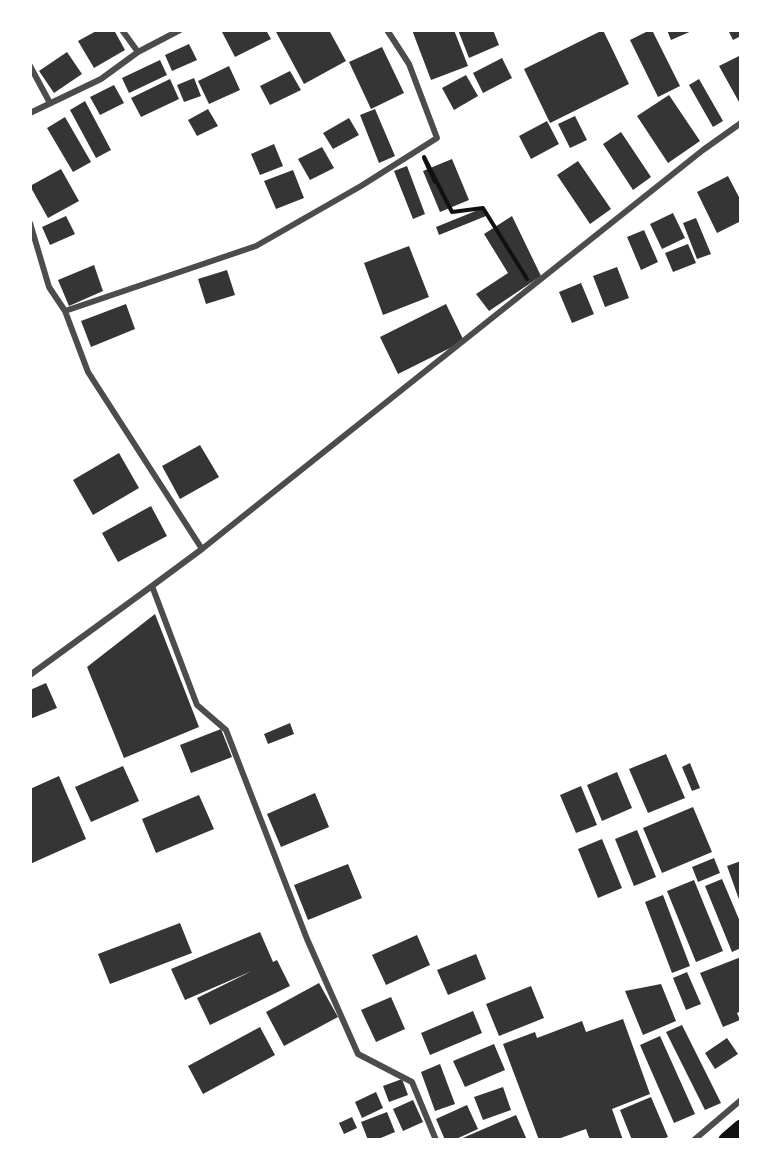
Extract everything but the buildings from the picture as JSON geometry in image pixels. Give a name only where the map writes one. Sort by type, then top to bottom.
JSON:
[{"type":"main road","points":[[726,1140],[741,1127]]},
{"type":"street","points":[[122,30],[138,52]]},
{"type":"street","points":[[30,113],[101,79],[138,52],[180,30]]},
{"type":"street","points":[[64,311],[256,246],[361,186],[437,138],[409,64],[387,30]]},
{"type":"street","points":[[30,66],[50,103]]},
{"type":"street","points":[[30,675],[202,549],[703,150],[741,123]]},
{"type":"street","points":[[30,223],[49,287],[64,311],[88,372],[202,549]]},
{"type":"street","points":[[152,586],[197,705],[226,730],[307,939],[358,1054],[412,1082],[436,1140]]},
{"type":"street","points":[[694,1140],[741,1100]]},
{"type":"path","points":[[420,149],[435,182]]},
{"type":"path","points":[[420,149],[452,212],[483,208],[532,287]]}]
